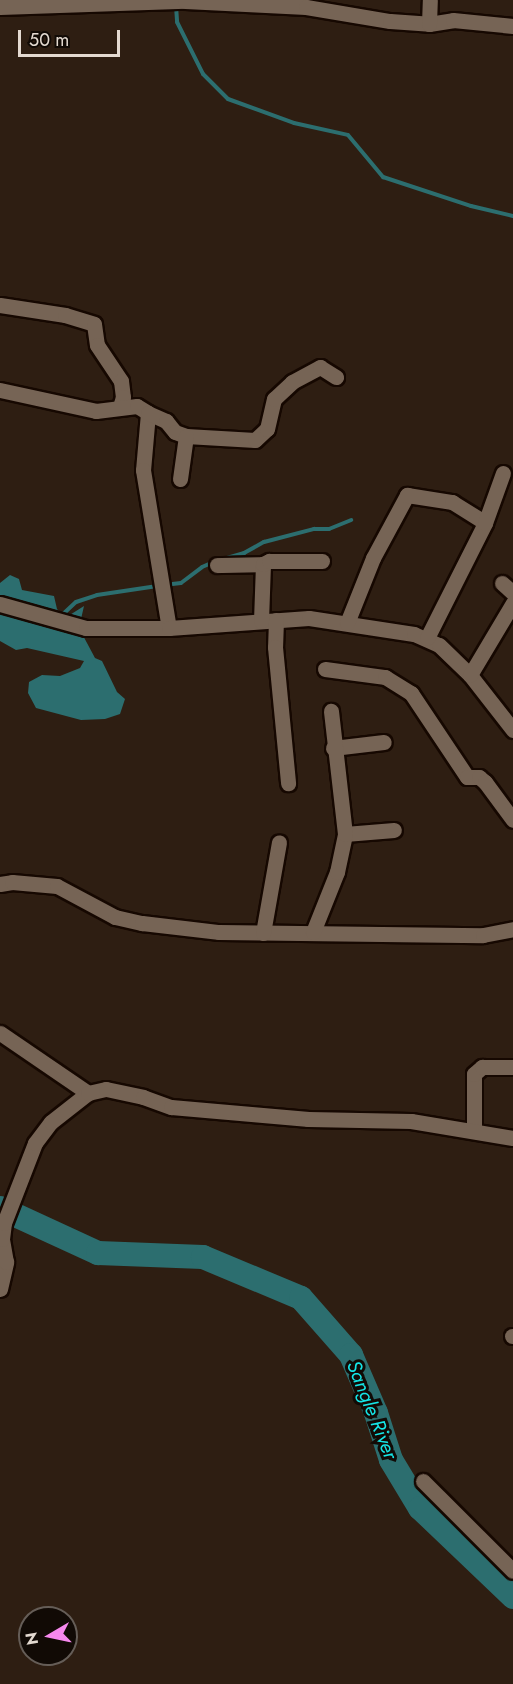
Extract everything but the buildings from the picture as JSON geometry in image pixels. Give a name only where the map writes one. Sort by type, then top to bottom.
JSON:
[{"type":"street","points":[[0,8],[34,4],[120,5],[159,0],[306,7],[390,21],[429,24],[453,20],[513,26]]},
{"type":"street","points":[[429,24],[430,0]]},
{"type":"street","points":[[0,305],[65,315],[94,324],[98,345],[121,381],[123,397],[120,407]]},
{"type":"street","points":[[0,390],[96,411],[137,406],[166,421],[176,432],[186,436],[255,440],[267,429],[274,399],[292,382],[320,367],[336,377]]},
{"type":"street","points":[[148,413],[143,470],[169,628]]},
{"type":"street","points":[[180,479],[186,436]]},
{"type":"street","points":[[427,638],[485,523],[504,473]]},
{"type":"street","points":[[346,623],[373,558],[406,495],[452,502],[485,523]]},
{"type":"street","points":[[217,565],[263,564],[269,561],[322,561]]},
{"type":"street","points":[[263,564],[268,621],[275,647],[288,783]]},
{"type":"street","points":[[470,675],[513,603]]},
{"type":"street","points":[[0,604],[86,628],[169,628],[309,618],[427,638],[470,675],[513,730]]},
{"type":"street","points":[[324,669],[385,677],[411,693],[467,777],[479,777],[485,782],[513,820]]},
{"type":"street","points":[[313,932],[337,872],[345,834],[333,748],[331,711]]},
{"type":"street","points":[[333,748],[384,742]]},
{"type":"street","points":[[345,834],[394,830]]},
{"type":"street","points":[[263,933],[279,842]]},
{"type":"street","points":[[0,884],[12,882],[57,886],[115,917],[142,923],[219,932],[483,935],[513,929]]},
{"type":"street","points":[[0,1033],[88,1093]]},
{"type":"street","points":[[474,1130],[474,1074],[482,1067],[513,1067]]},
{"type":"street","points":[[0,1289],[6,1262],[2,1239],[4,1223],[35,1143],[51,1122],[88,1093],[106,1089],[143,1097],[171,1107],[308,1119],[411,1121],[513,1138]]},
{"type":"street","points":[[423,1481],[492,1553],[513,1571]]},
{"type":"water","points":[[10,575],[19,579],[22,590],[54,596],[57,609],[65,618],[84,606],[79,628],[95,658],[102,661],[117,692],[125,699],[120,714],[105,719],[81,720],[36,708],[28,693],[29,682],[42,675],[60,676],[80,668],[84,661],[27,648],[16,650],[0,641],[0,583]]},
{"type":"waterway","points":[[176,6],[177,22],[203,74],[228,99],[294,123],[348,135],[383,177],[471,206],[513,216]]},
{"type":"waterway","points":[[227,558],[244,553],[264,542],[314,529],[329,529],[351,520]]},
{"type":"waterway","points":[[164,585],[181,583],[202,567],[214,562]]},
{"type":"waterway","points":[[62,615],[76,602],[97,595],[157,586]]},
{"type":"waterway","name":"Sangle River","points":[[0,1208],[98,1253],[203,1257],[301,1298],[351,1355],[376,1413],[391,1460],[420,1508],[513,1597]]}]
